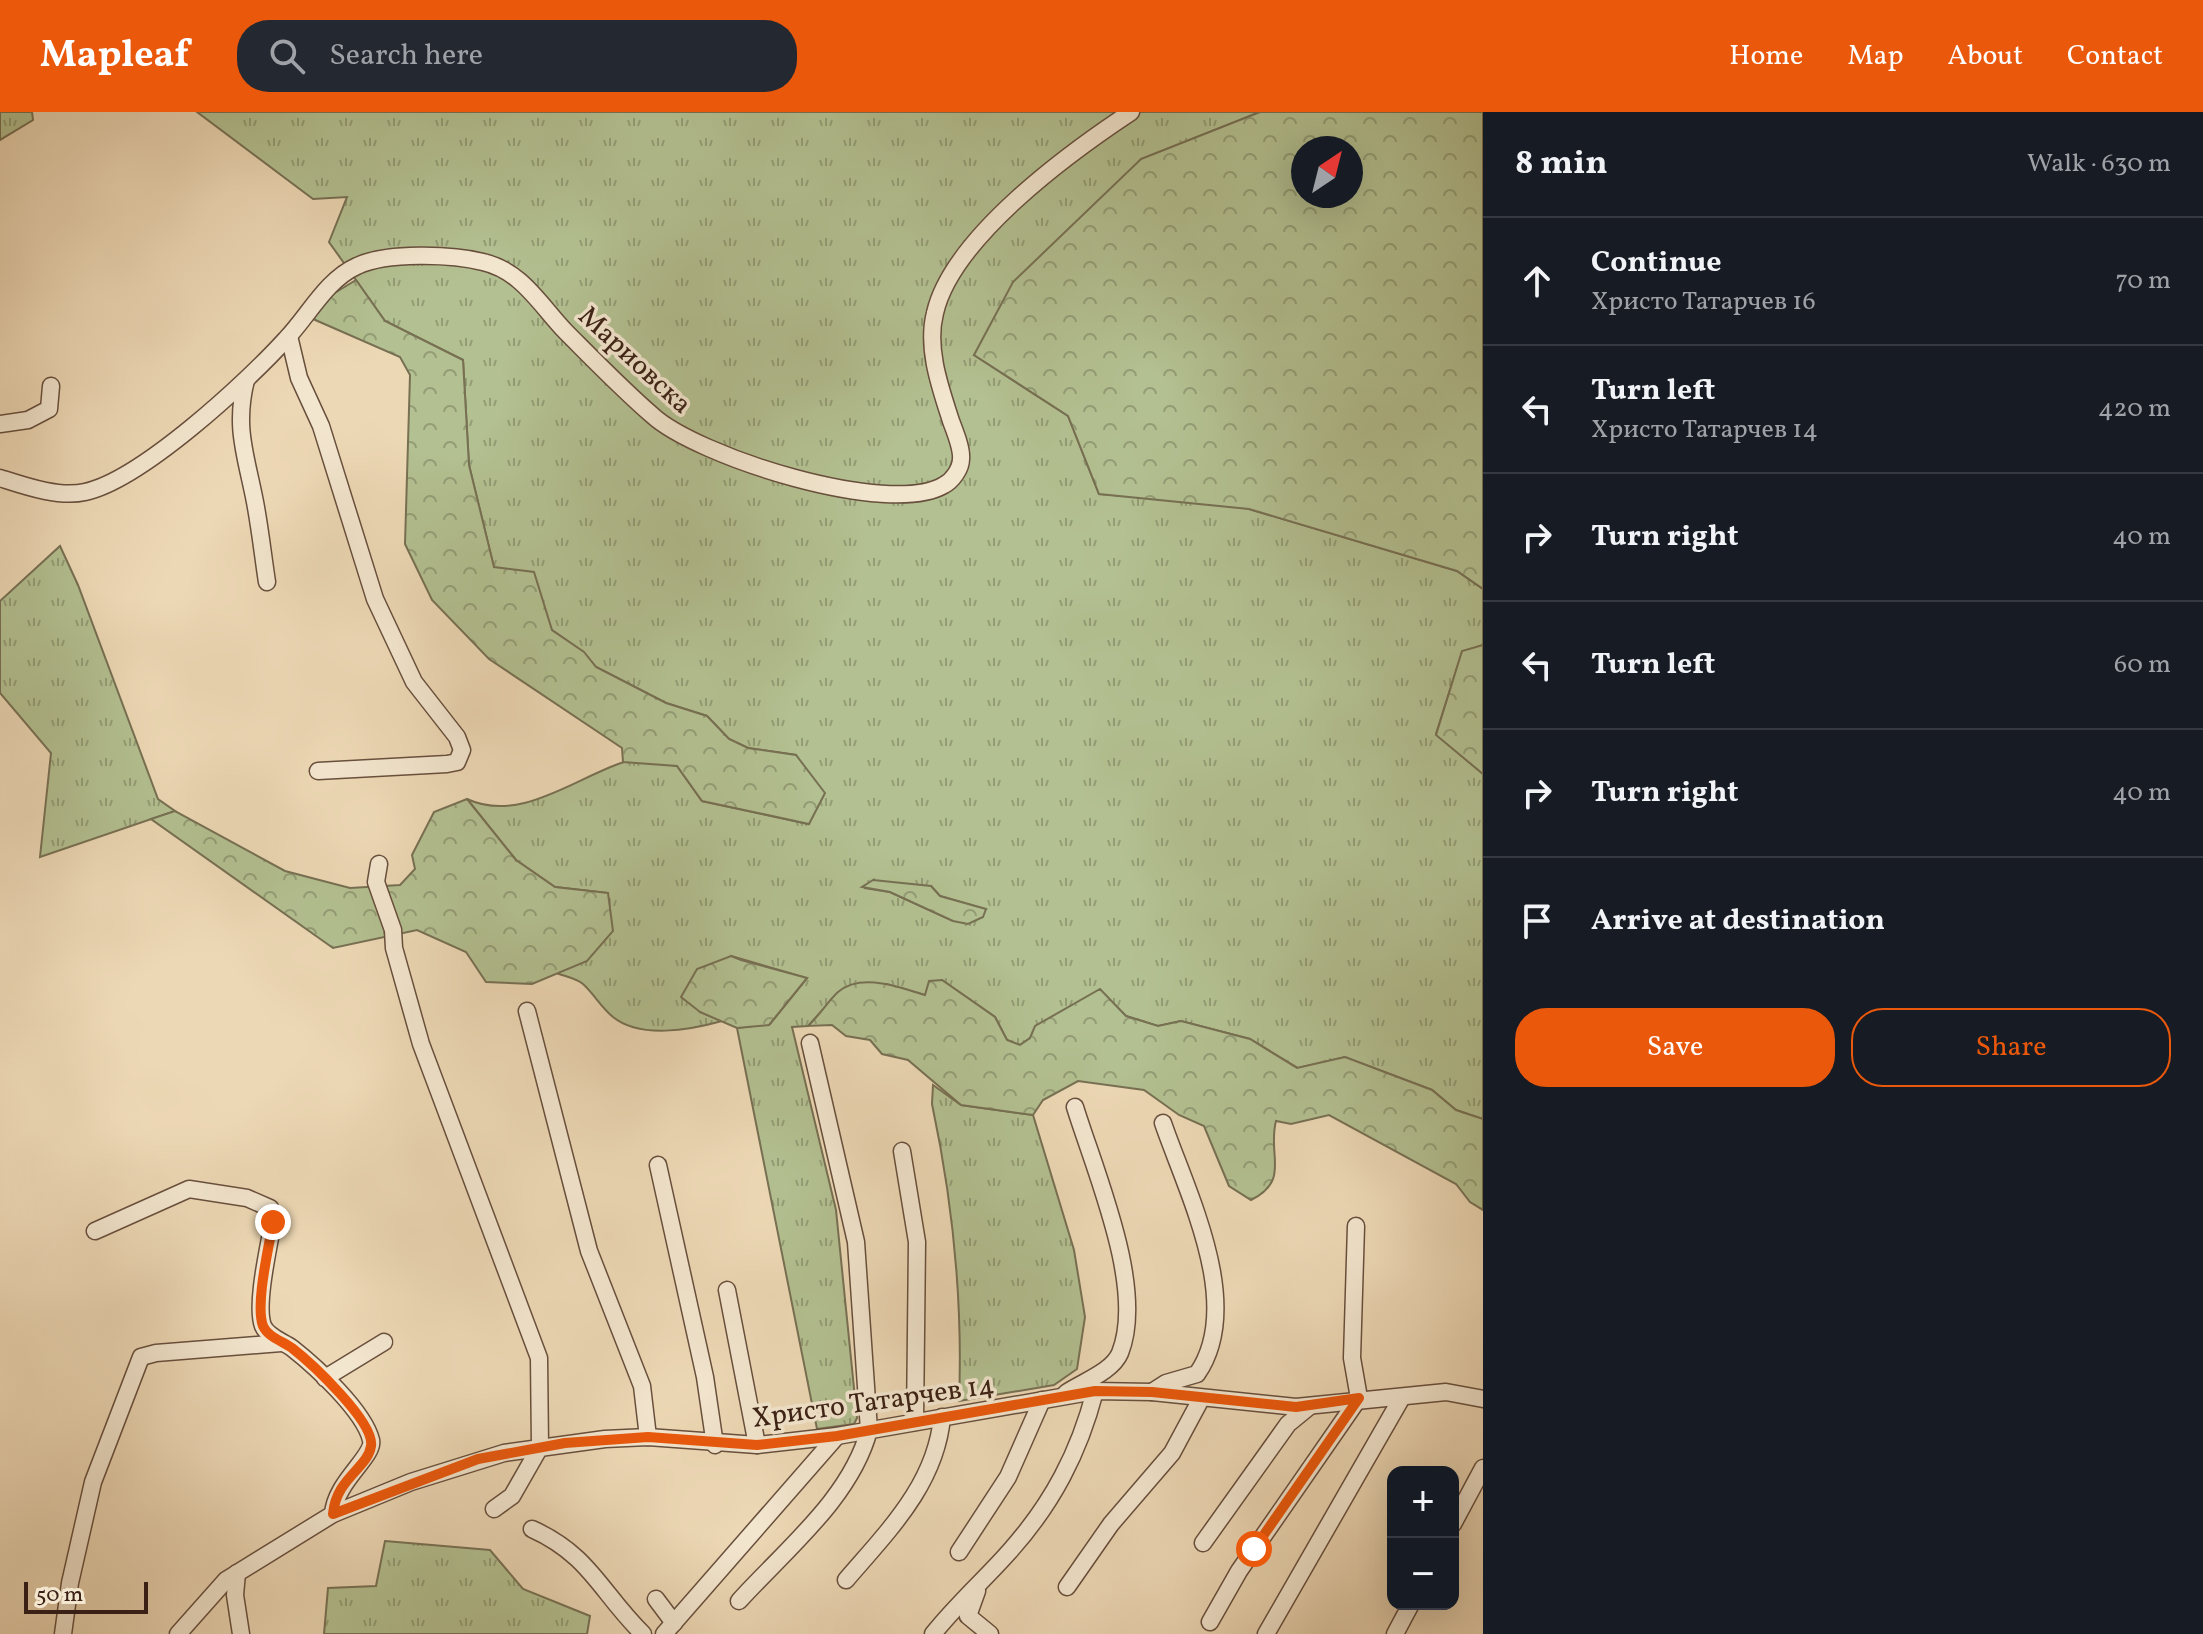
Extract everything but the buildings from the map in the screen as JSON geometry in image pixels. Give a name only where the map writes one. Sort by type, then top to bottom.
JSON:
[{"type":"street","name":"Мариовска","points":[[0,478],[66,493],[87,492],[158,453],[246,380],[340,276],[377,259],[410,258],[484,262],[518,278],[566,331],[653,417],[687,439],[822,486],[880,493],[926,491],[943,486],[953,477],[962,458],[939,380],[933,344],[934,314],[949,277],[995,220],[1104,130],[1131,112]]},
{"type":"street","points":[[289,336],[297,371],[321,426],[375,599],[414,682],[457,737],[462,750],[457,762],[447,764],[318,771]]},
{"type":"street","points":[[246,380],[238,409],[238,432],[256,505],[267,582]]},
{"type":"street","points":[[0,424],[41,415],[49,409],[51,386]]},
{"type":"street","points":[[379,864],[376,882],[393,930],[394,948],[421,1044],[535,1342],[540,1374],[540,1447],[512,1496],[494,1509]]},
{"type":"street","points":[[527,1011],[589,1251],[642,1386],[648,1437]]},
{"type":"street","points":[[739,1601],[834,1497],[862,1458],[869,1430],[856,1242],[810,1043]]},
{"type":"street","points":[[1061,1396],[1105,1370],[1120,1353],[1127,1294],[1118,1244],[1075,1107]]},
{"type":"street","points":[[1152,1392],[1166,1383],[1197,1374],[1211,1345],[1217,1312],[1209,1259],[1163,1123]]},
{"type":"street","points":[[902,1151],[917,1242],[915,1422]]},
{"type":"street","points":[[658,1165],[705,1377],[715,1445]]},
{"type":"street","points":[[95,1231],[189,1189],[264,1203],[273,1213],[261,1317],[265,1329],[325,1378],[356,1415],[372,1445],[338,1490],[333,1514]]},
{"type":"street","points":[[1210,1622],[1239,1571],[1359,1398],[1352,1358],[1356,1226]]},
{"type":"street","points":[[727,1290],[757,1445]]},
{"type":"street","points":[[63,1634],[70,1583],[93,1482],[141,1357],[255,1342],[285,1343]]},
{"type":"street","points":[[325,1378],[384,1342]]},
{"type":"street","points":[[933,1634],[1043,1509],[1063,1477],[1084,1433],[1095,1391]]},
{"type":"street","name":"Христо Татарчев 14","points":[[178,1634],[226,1580],[333,1514],[478,1459],[540,1447],[648,1437],[715,1445],[757,1445],[837,1436],[1095,1391],[1152,1392],[1201,1399],[1311,1406],[1359,1398],[1401,1399],[1446,1392],[1483,1399]]},
{"type":"street","points":[[1067,1587],[1111,1524],[1172,1453],[1201,1399]]},
{"type":"street","points":[[1266,1634],[1401,1399]]},
{"type":"street","points":[[959,1552],[1008,1477],[1042,1400]]},
{"type":"street","points":[[1203,1543],[1288,1424],[1311,1406]]},
{"type":"street","points":[[846,1580],[921,1485],[936,1451],[942,1417]]},
{"type":"street","points":[[656,1599],[669,1628],[837,1436]]},
{"type":"street","points":[[1459,1513],[1483,1468]]},
{"type":"street","points":[[532,1529],[568,1549],[589,1566],[643,1634]]},
{"type":"street","points":[[237,1573],[235,1595],[241,1634]]},
{"type":"street","points":[[989,1573],[968,1609],[972,1621],[990,1634]]},
{"type":"street","points":[[1395,1634],[1408,1610]]},
{"type":"green space","points":[[0,112],[32,112],[33,120],[0,140]]},
{"type":"green space","points":[[197,112],[1260,112],[1141,159],[974,355],[1068,416],[1099,494],[1222,503],[1249,509],[1457,571],[1483,589],[1483,645],[1462,652],[1436,734],[1483,774],[1483,1119],[1456,1110],[1432,1090],[1345,1057],[1298,1068],[1250,1039],[1181,1021],[1158,1026],[1126,1016],[1100,990],[1020,1045],[1007,1040],[995,1017],[942,980],[925,995],[887,984],[839,992],[808,1026],[792,1027],[836,1210],[857,1418],[854,1424],[817,1429],[737,1028],[770,1024],[807,978],[731,956],[700,1012],[722,1021],[666,1031],[624,1024],[613,1017],[583,984],[554,972],[587,961],[608,893],[555,887],[516,860],[467,799],[487,805],[526,803],[621,763],[641,761],[677,766],[702,801],[808,824],[796,755],[748,748],[729,739],[707,716],[666,703],[596,667],[583,652],[552,630],[494,568],[469,465],[463,360],[385,321],[329,242],[347,197],[313,199]],"holes":[[[931,886],[940,896],[985,909],[953,921],[890,892],[864,888]]]},
{"type":"green space","points":[[1260,112],[1483,112],[1483,589],[1457,571],[1249,509],[1099,494],[1068,416],[974,355],[1013,282],[1141,159]]},
{"type":"green space","points":[[356,280],[385,321],[463,360],[469,465],[494,567],[534,572],[552,630],[584,652],[596,667],[666,703],[707,716],[729,739],[748,748],[796,755],[825,793],[809,824],[702,801],[677,766],[623,762],[622,748],[489,659],[432,600],[405,544],[410,375],[400,357],[313,319],[333,294]]},
{"type":"green space","points":[[60,546],[78,585],[158,799],[175,811],[40,857],[51,753],[0,693],[0,601]]},
{"type":"green space","points":[[1483,645],[1483,774],[1436,735],[1462,651]]},
{"type":"green space","points":[[467,799],[516,860],[555,887],[608,893],[613,931],[587,961],[532,984],[486,982],[466,952],[417,930],[333,948],[151,819],[175,811],[285,871],[350,888],[400,885],[415,869],[412,855],[434,812]]},
{"type":"green space","points":[[873,880],[931,886],[940,896],[986,909],[983,917],[968,924],[953,921],[890,892],[862,887]]},
{"type":"green space","points":[[731,956],[807,978],[769,1025],[737,1028],[700,1012],[681,997],[697,969]]},
{"type":"green space","points":[[942,980],[995,1017],[1007,1040],[1020,1045],[1030,1038],[1035,1026],[1100,989],[1126,1016],[1158,1026],[1181,1021],[1250,1039],[1297,1068],[1345,1057],[1432,1090],[1456,1110],[1483,1119],[1483,1210],[1470,1202],[1456,1184],[1329,1115],[1291,1124],[1276,1121],[1274,1175],[1271,1184],[1251,1200],[1229,1186],[1204,1126],[1179,1115],[1144,1090],[1078,1081],[1043,1100],[1033,1115],[961,1105],[908,1060],[882,1054],[870,1040],[846,1036],[832,1025],[808,1026],[838,992],[848,986],[881,983],[925,995],[929,981]]},
{"type":"green space","points":[[933,1085],[961,1105],[1033,1115],[1074,1250],[1085,1317],[1077,1369],[1054,1385],[959,1401],[955,1252],[946,1178],[932,1104]]},
{"type":"green space","points":[[385,1541],[490,1550],[523,1589],[590,1616],[587,1634],[324,1634],[328,1588],[376,1586]]},
{"type":"route","points":[[273,1222],[261,1310],[262,1323],[269,1333],[292,1348],[325,1378],[344,1399],[371,1439],[370,1451],[335,1496],[333,1514],[478,1459],[565,1443],[648,1437],[715,1445],[757,1445],[837,1436],[1095,1391],[1152,1392],[1253,1405],[1296,1407],[1359,1398],[1254,1549]]}]
